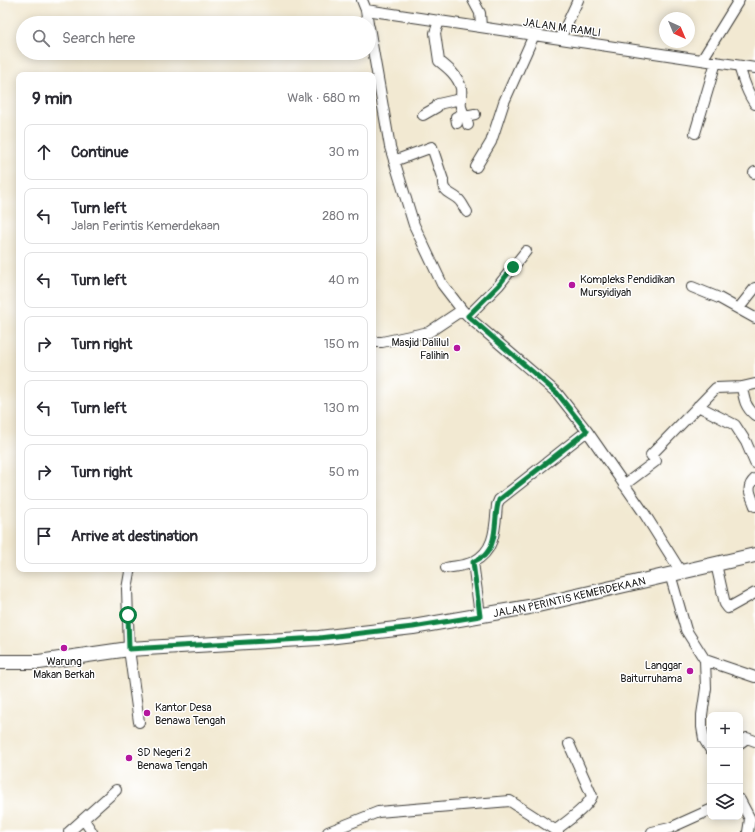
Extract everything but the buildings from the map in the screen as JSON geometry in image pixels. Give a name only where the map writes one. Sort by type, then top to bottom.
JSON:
[{"type":"main road","name":"JALAN PERINTIS KEMERDEKAAN","points":[[0,662],[39,662],[129,649],[319,638],[413,627],[529,607],[755,555]]},
{"type":"street","points":[[362,0],[367,16]]},
{"type":"street","points":[[473,0],[480,13],[481,27]]},
{"type":"street","points":[[560,39],[578,0]]},
{"type":"street","points":[[702,60],[739,0]]},
{"type":"street","name":"JALAN M. RAMLI","points":[[366,10],[755,68]]},
{"type":"street","points":[[439,21],[435,33],[439,61],[457,78],[461,88],[461,107],[469,118],[463,114],[456,117],[457,123]]},
{"type":"street","points":[[476,166],[491,142],[504,102],[534,35]]},
{"type":"street","points":[[375,60],[390,147],[394,161],[414,225],[442,284],[465,313],[557,393],[587,431],[644,514],[675,573],[686,630],[705,660],[706,688],[702,715],[702,728],[704,739],[709,748]]},
{"type":"street","points":[[695,133],[716,62]]},
{"type":"street","points":[[739,66],[742,79],[750,97],[755,104]]},
{"type":"street","points":[[423,115],[437,107],[438,104],[456,100],[461,101]]},
{"type":"street","points":[[394,161],[432,147],[443,180],[443,186],[446,191],[460,200],[467,212]]},
{"type":"street","points":[[376,342],[429,332],[465,313],[499,285],[526,251]]},
{"type":"street","points":[[692,287],[719,298],[755,318]]},
{"type":"street","points":[[738,308],[755,288]]},
{"type":"street","points":[[624,485],[656,461],[651,455],[716,388],[742,387],[755,384]]},
{"type":"street","points":[[742,387],[745,403],[749,410],[755,415]]},
{"type":"street","points":[[698,406],[734,425],[746,442],[755,462]]},
{"type":"street","points":[[446,568],[473,562],[484,556],[493,539],[499,500],[587,431]]},
{"type":"street","points":[[755,479],[749,485],[755,506]]},
{"type":"street","points":[[473,562],[480,616]]},
{"type":"street","points":[[716,564],[725,604],[728,608],[755,593]]},
{"type":"street","points":[[130,572],[126,589],[129,649],[139,722]]},
{"type":"street","points":[[705,660],[755,677]]},
{"type":"street","points":[[743,741],[747,738],[755,741]]},
{"type":"street","points":[[328,832],[378,812],[510,802],[557,831],[585,806],[592,796],[569,744]]},
{"type":"street","points":[[69,832],[116,790]]},
{"type":"street","points":[[743,804],[753,818],[748,832]]},
{"type":"street","points":[[652,832],[670,828],[707,811]]},
{"type":"street","points":[[84,820],[92,832]]},
{"type":"place","name":"Kompleks Pendidikan Mursyidiyah","points":[[572,285]]},
{"type":"place","name":"Masjid Dalilul Falihin","points":[[457,348]]},
{"type":"place","name":"Warung Makan Berkah","points":[[64,648]]},
{"type":"place","name":"Langgar Baiturruhama","points":[[690,671]]},
{"type":"place","name":"Kantor Desa Benawa Tengah","points":[[147,713]]},
{"type":"place","name":"SD Negeri 2 Benawa Tengah","points":[[129,758]]},
{"type":"route","points":[[128,615],[129,649],[319,638],[413,627],[480,616],[473,562],[484,556],[489,549],[493,539],[497,505],[499,500],[587,431],[557,393],[468,316],[499,285],[513,267]]}]
